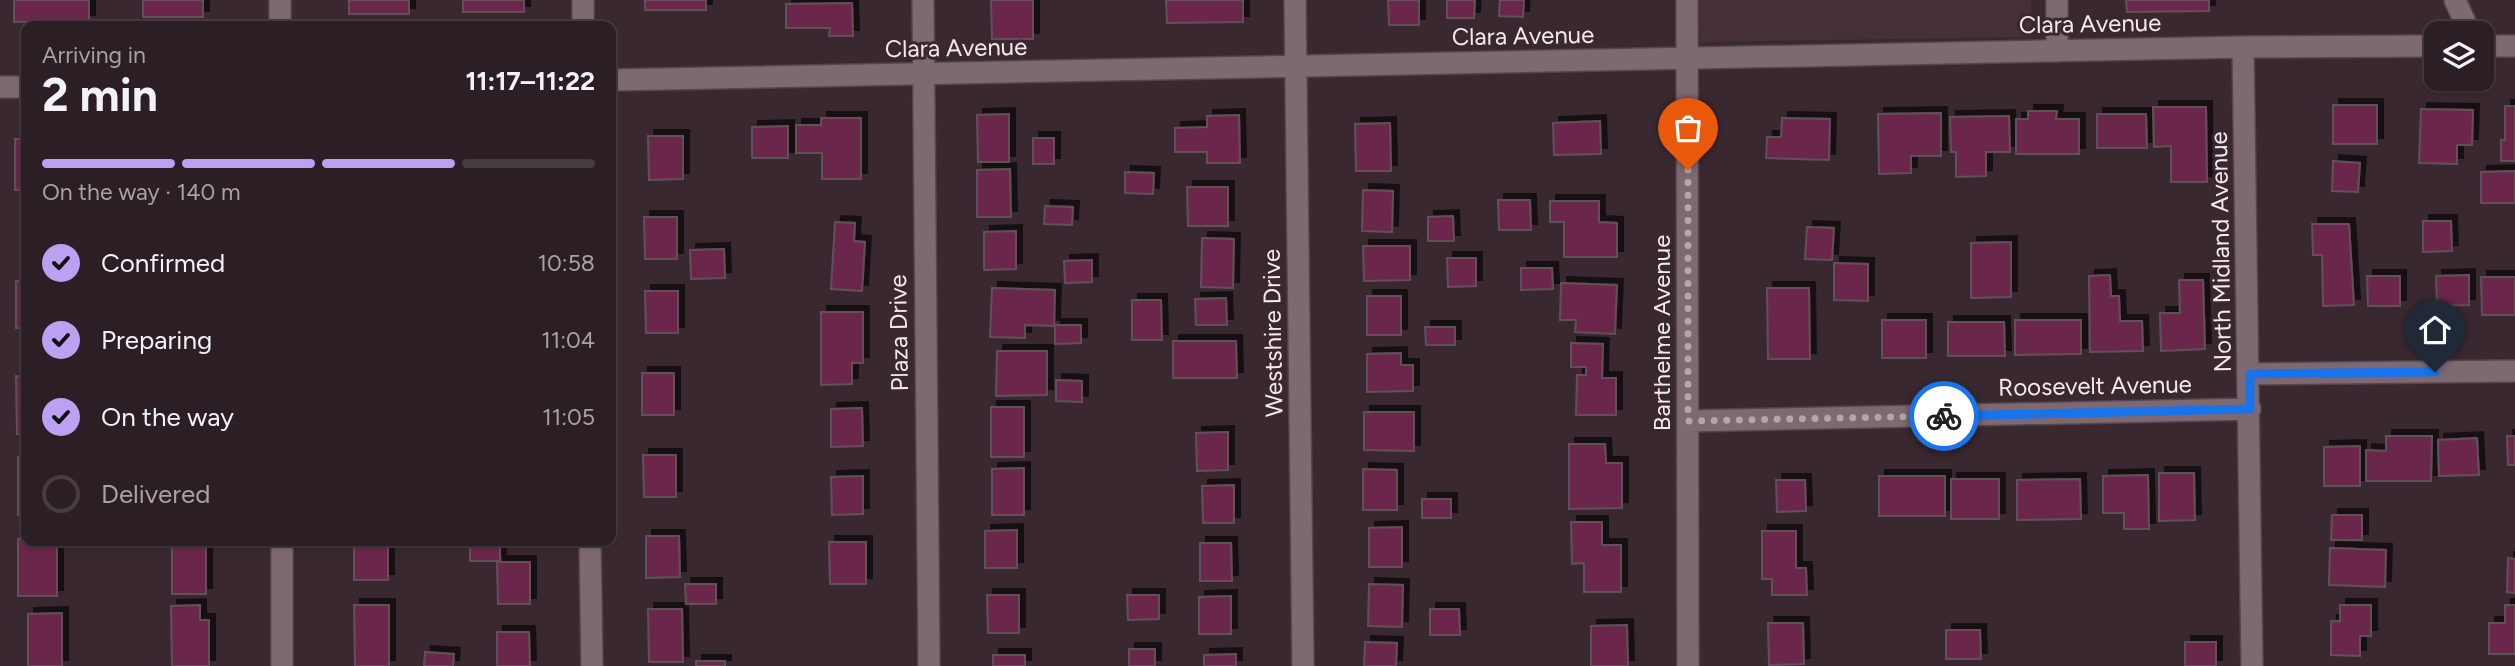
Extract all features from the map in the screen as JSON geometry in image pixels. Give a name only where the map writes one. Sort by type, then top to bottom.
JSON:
[{"type":"street","points":[[280,0],[280,21]]},
{"type":"street","points":[[583,0],[583,21]]},
{"type":"street","name":"Plaza Drive","points":[[923,0],[929,666]]},
{"type":"street","name":"Westshire Drive","points":[[1295,0],[1303,666]]},
{"type":"street","name":"Barthelme Avenue","points":[[1687,0],[1688,666]]},
{"type":"street","points":[[2057,0],[2057,51]]},
{"type":"street","points":[[2455,0],[2465,21]]},
{"type":"street","name":"Clara Avenue","points":[[616,80],[2243,47],[2424,46]]},
{"type":"street","points":[[2494,46],[2515,46]]},
{"type":"street","name":"North Midland Avenue","points":[[2243,47],[2250,374],[2252,666]]},
{"type":"street","points":[[0,87],[21,87]]},
{"type":"street","points":[[2250,374],[2515,371]]},
{"type":"street","name":"Roosevelt Avenue","points":[[1688,421],[2250,409]]},
{"type":"street","points":[[282,546],[282,666]]},
{"type":"street","points":[[590,546],[592,666]]},
{"type":"shaded area","points":[[1699,0],[2031,0],[2031,37],[1700,42]]},
{"type":"building","points":[[14,0],[89,0],[89,21],[14,22]]},
{"type":"building","points":[[143,0],[203,0],[203,17],[143,17]]},
{"type":"building","points":[[349,0],[409,0],[409,14],[349,14]]},
{"type":"building","points":[[463,0],[524,0],[524,12],[463,12]]},
{"type":"building","points":[[645,0],[706,0],[706,10],[645,10]]},
{"type":"building","points":[[991,0],[1033,0],[1033,39],[992,39]]},
{"type":"building","points":[[1166,0],[1243,0],[1243,22],[1167,23]]},
{"type":"building","points":[[1388,0],[1419,0],[1419,25],[1389,25]]},
{"type":"building","points":[[1447,0],[1475,0],[1474,18],[1447,18]]},
{"type":"building","points":[[1500,0],[1524,0],[1523,17],[1499,16]]},
{"type":"building","points":[[2126,0],[2209,0],[2209,11],[2127,12]]},
{"type":"building","points":[[852,3],[853,36],[829,36],[830,28],[786,28],[786,4]]},
{"type":"building","points":[[2333,105],[2377,105],[2377,144],[2333,144]]},
{"type":"building","points":[[2505,106],[2515,106],[2515,161],[2501,161],[2501,140],[2505,140]]},
{"type":"building","points":[[2153,107],[2206,107],[2207,182],[2171,182],[2171,146],[2154,147]]},
{"type":"building","points":[[2421,109],[2473,110],[2472,145],[2457,145],[2457,164],[2419,163]]},
{"type":"building","points":[[2028,111],[2057,111],[2056,119],[2079,119],[2079,154],[2016,154],[2016,119],[2028,119]]},
{"type":"building","points":[[1941,113],[1941,156],[1911,156],[1911,173],[1879,174],[1878,114]]},
{"type":"building","points":[[1009,114],[1009,162],[978,162],[977,115]]},
{"type":"building","points":[[2097,114],[2146,114],[2147,148],[2097,148]]},
{"type":"building","points":[[1239,115],[1240,163],[1207,163],[1207,152],[1175,152],[1175,128],[1207,127],[1207,116]]},
{"type":"building","points":[[2009,116],[2010,152],[1986,152],[1986,176],[1956,177],[1956,152],[1951,152],[1950,117]]},
{"type":"building","points":[[821,118],[861,118],[861,179],[822,179],[822,153],[796,153],[796,125],[821,125]]},
{"type":"building","points":[[1782,118],[1830,119],[1829,160],[1766,158],[1767,137],[1781,137]]},
{"type":"building","points":[[1600,121],[1601,154],[1554,155],[1553,123]]},
{"type":"building","points":[[1390,123],[1391,171],[1356,171],[1355,124]]},
{"type":"building","points":[[788,126],[788,158],[752,158],[752,127]]},
{"type":"building","points":[[648,136],[683,136],[683,179],[649,180]]},
{"type":"building","points":[[1033,138],[1054,138],[1054,164],[1033,164]]},
{"type":"building","points":[[15,139],[21,139],[21,190],[15,190]]},
{"type":"building","points":[[2333,161],[2360,163],[2358,192],[2332,191]]},
{"type":"building","points":[[1010,169],[1011,217],[977,217],[977,170]]},
{"type":"building","points":[[2515,171],[2515,203],[2481,203],[2481,172]]},
{"type":"building","points":[[1125,172],[1154,173],[1153,194],[1125,193]]},
{"type":"building","points":[[1187,187],[1228,187],[1228,226],[1188,226]]},
{"type":"building","points":[[1363,190],[1393,191],[1392,232],[1362,231]]},
{"type":"building","points":[[1498,200],[1530,200],[1531,230],[1499,230]]},
{"type":"building","points":[[1550,201],[1599,201],[1599,222],[1617,223],[1617,257],[1564,257],[1564,222],[1550,222]]},
{"type":"building","points":[[1045,206],[1073,207],[1072,225],[1044,224]]},
{"type":"building","points":[[1453,216],[1454,241],[1428,241],[1428,217]]},
{"type":"building","points":[[644,217],[677,217],[677,259],[645,259]]},
{"type":"building","points":[[2423,221],[2451,221],[2452,251],[2423,252]]},
{"type":"building","points":[[835,222],[855,223],[854,241],[865,242],[862,291],[831,289]]},
{"type":"building","points":[[2312,224],[2349,224],[2354,305],[2323,306],[2322,255],[2313,255]]},
{"type":"building","points":[[1807,227],[1834,228],[1832,260],[1805,259]]},
{"type":"building","points":[[1016,231],[1016,269],[984,270],[984,232]]},
{"type":"building","points":[[1202,238],[1234,239],[1233,288],[1201,287]]},
{"type":"building","points":[[2011,242],[2011,297],[1971,298],[1971,243]]},
{"type":"building","points":[[1363,246],[1410,246],[1410,280],[1364,281]]},
{"type":"building","points":[[724,249],[725,278],[691,279],[690,250]]},
{"type":"building","points":[[1447,258],[1476,258],[1476,286],[1448,287]]},
{"type":"building","points":[[1092,260],[1092,282],[1065,283],[1064,261]]},
{"type":"building","points":[[1834,263],[1868,264],[1868,301],[1834,300]]},
{"type":"building","points":[[1521,268],[1552,268],[1553,289],[1521,290]]},
{"type":"building","points":[[2110,275],[2111,296],[2119,296],[2120,321],[2142,321],[2143,351],[2090,352],[2089,276]]},
{"type":"building","points":[[2469,275],[2469,305],[2437,306],[2436,276]]},
{"type":"building","points":[[2367,276],[2400,276],[2400,306],[2368,306]]},
{"type":"building","points":[[2481,277],[2515,277],[2515,315],[2482,315]]},
{"type":"building","points":[[2179,280],[2203,280],[2205,349],[2161,351],[2160,313],[2180,313]]},
{"type":"building","points":[[16,281],[21,281],[21,328],[16,328]]},
{"type":"building","points":[[1561,283],[1617,285],[1615,334],[1575,332],[1576,320],[1560,320]]},
{"type":"building","points":[[992,288],[1055,290],[1054,326],[1025,325],[1025,338],[990,337]]},
{"type":"building","points":[[1767,288],[1809,288],[1810,359],[1768,359]]},
{"type":"building","points":[[645,291],[678,291],[678,333],[646,333]]},
{"type":"building","points":[[1367,296],[1401,296],[1401,335],[1367,335]]},
{"type":"building","points":[[1226,298],[1227,325],[1196,325],[1195,299]]},
{"type":"building","points":[[1132,300],[1161,300],[1162,340],[1132,340]]},
{"type":"building","points":[[821,312],[863,312],[863,363],[852,363],[852,384],[821,385]]},
{"type":"building","points":[[1882,320],[1926,320],[1926,358],[1882,358]]},
{"type":"building","points":[[2015,320],[2081,320],[2081,354],[2015,355]]},
{"type":"building","points":[[1948,322],[2004,322],[2005,356],[1948,356]]},
{"type":"building","points":[[1055,325],[1081,325],[1081,343],[1055,344]]},
{"type":"building","points":[[1425,327],[1455,327],[1455,345],[1426,345]]},
{"type":"building","points":[[1173,341],[1236,341],[1237,378],[1173,378]]},
{"type":"building","points":[[1571,343],[1603,344],[1602,378],[1616,378],[1616,415],[1576,415],[1577,375],[1586,375],[1586,367],[1571,367]]},
{"type":"building","points":[[997,351],[1047,351],[1047,395],[996,396]]},
{"type":"building","points":[[1401,353],[1401,365],[1413,365],[1413,391],[1367,392],[1367,354]]},
{"type":"building","points":[[642,373],[674,373],[674,415],[642,415]]},
{"type":"building","points":[[16,376],[21,377],[21,434],[17,434]]},
{"type":"building","points":[[1056,380],[1082,381],[1082,402],[1056,401]]},
{"type":"building","points":[[991,407],[1024,407],[1024,457],[991,457]]},
{"type":"building","points":[[862,408],[863,446],[831,447],[831,409]]},
{"type":"building","points":[[1364,412],[1414,412],[1414,451],[1364,450]]},
{"type":"building","points":[[1228,432],[1228,470],[1197,471],[1196,433]]},
{"type":"building","points":[[2386,436],[2432,436],[2431,481],[2366,481],[2366,450],[2386,451]]},
{"type":"building","points":[[2507,436],[2515,436],[2515,465],[2508,465]]},
{"type":"building","points":[[2477,438],[2479,475],[2439,476],[2438,440]]},
{"type":"building","points":[[1569,444],[1605,444],[1606,463],[1622,463],[1622,508],[1569,509]]},
{"type":"building","points":[[2360,446],[2360,486],[2324,486],[2324,447]]},
{"type":"building","points":[[643,455],[676,455],[676,497],[644,497]]},
{"type":"building","points":[[18,457],[21,457],[21,515],[18,515]]},
{"type":"building","points":[[1024,468],[1024,515],[992,515],[992,469]]},
{"type":"building","points":[[1363,469],[1397,470],[1397,510],[1363,510]]},
{"type":"building","points":[[2159,473],[2194,473],[2195,520],[2159,521]]},
{"type":"building","points":[[2148,475],[2149,529],[2124,529],[2124,513],[2103,513],[2103,476]]},
{"type":"building","points":[[863,476],[863,514],[832,515],[831,477]]},
{"type":"building","points":[[1879,476],[1945,476],[1945,516],[1879,516]]},
{"type":"building","points":[[1951,479],[1999,479],[1999,519],[1951,519]]},
{"type":"building","points":[[2080,479],[2081,519],[2017,520],[2017,480]]},
{"type":"building","points":[[1776,480],[1805,480],[1806,511],[1777,512]]},
{"type":"building","points":[[1234,485],[1234,523],[1203,523],[1202,486]]},
{"type":"building","points":[[1422,499],[1451,499],[1451,518],[1422,518]]},
{"type":"building","points":[[2332,515],[2362,515],[2362,540],[2331,540]]},
{"type":"building","points":[[1571,522],[1602,522],[1602,545],[1621,545],[1621,592],[1584,592],[1584,563],[1572,564]]},
{"type":"building","points":[[1402,527],[1402,567],[1369,567],[1369,528]]},
{"type":"building","points":[[1017,530],[1017,568],[985,568],[985,531]]},
{"type":"building","points":[[1762,531],[1796,531],[1796,568],[1806,568],[1807,595],[1772,595],[1772,579],[1762,579]]},
{"type":"building","points":[[646,536],[679,536],[680,577],[646,578]]},
{"type":"building","points":[[18,539],[21,539],[21,546],[57,546],[57,596],[18,596]]},
{"type":"building","points":[[829,542],[866,542],[866,584],[830,584]]},
{"type":"building","points":[[1200,543],[1231,543],[1232,581],[1200,581]]},
{"type":"building","points":[[172,546],[206,546],[206,594],[172,594]]},
{"type":"building","points":[[354,546],[388,546],[388,580],[354,580]]},
{"type":"building","points":[[470,546],[500,546],[500,561],[470,561]]},
{"type":"building","points":[[2330,548],[2386,550],[2385,587],[2329,585]]},
{"type":"building","points":[[2508,558],[2515,559],[2515,593],[2507,592]]},
{"type":"building","points":[[497,562],[530,562],[530,604],[498,604]]},
{"type":"building","points":[[685,584],[716,584],[716,604],[686,604]]},
{"type":"building","points":[[1369,584],[1403,585],[1402,627],[1368,626]]},
{"type":"building","points":[[987,595],[1019,595],[1019,633],[988,633]]},
{"type":"building","points":[[1127,595],[1159,595],[1159,619],[1128,620]]},
{"type":"building","points":[[1231,596],[1231,634],[1199,634],[1199,597]]},
{"type":"building","points":[[200,605],[200,620],[209,620],[209,666],[172,666],[171,606]]},
{"type":"building","points":[[354,605],[389,605],[389,666],[355,666]]},
{"type":"building","points":[[2340,605],[2371,605],[2371,636],[2360,636],[2360,656],[2331,655],[2331,621],[2340,621]]},
{"type":"building","points":[[2505,605],[2515,605],[2515,654],[2489,654],[2489,623],[2505,623]]},
{"type":"building","points":[[648,609],[682,609],[683,662],[649,662]]},
{"type":"building","points":[[1430,609],[1459,609],[1460,635],[1430,635]]},
{"type":"building","points":[[62,613],[62,666],[28,666],[28,614]]},
{"type":"building","points":[[1768,623],[1803,623],[1804,664],[1769,665]]},
{"type":"building","points":[[1627,625],[1628,666],[1591,666],[1591,626]]},
{"type":"building","points":[[1946,630],[1980,630],[1981,659],[1946,659]]},
{"type":"building","points":[[497,632],[529,632],[530,666],[497,666]]},
{"type":"building","points":[[1365,642],[1397,643],[1396,666],[1364,666]]},
{"type":"building","points":[[2185,642],[2216,642],[2216,666],[2185,666]]},
{"type":"building","points":[[1129,649],[1155,649],[1155,666],[1129,666]]},
{"type":"building","points":[[425,652],[454,654],[453,666],[424,666]]},
{"type":"building","points":[[1236,654],[1236,666],[1204,666],[1204,655]]},
{"type":"building","points":[[993,655],[1025,655],[1025,666],[993,666]]},
{"type":"building","points":[[696,661],[725,661],[725,666],[696,666]]},
{"type":"way so far","points":[[1688,170],[1688,421],[1944,416]]},
{"type":"route","points":[[1944,416],[2250,409],[2250,374],[2435,372]]}]
